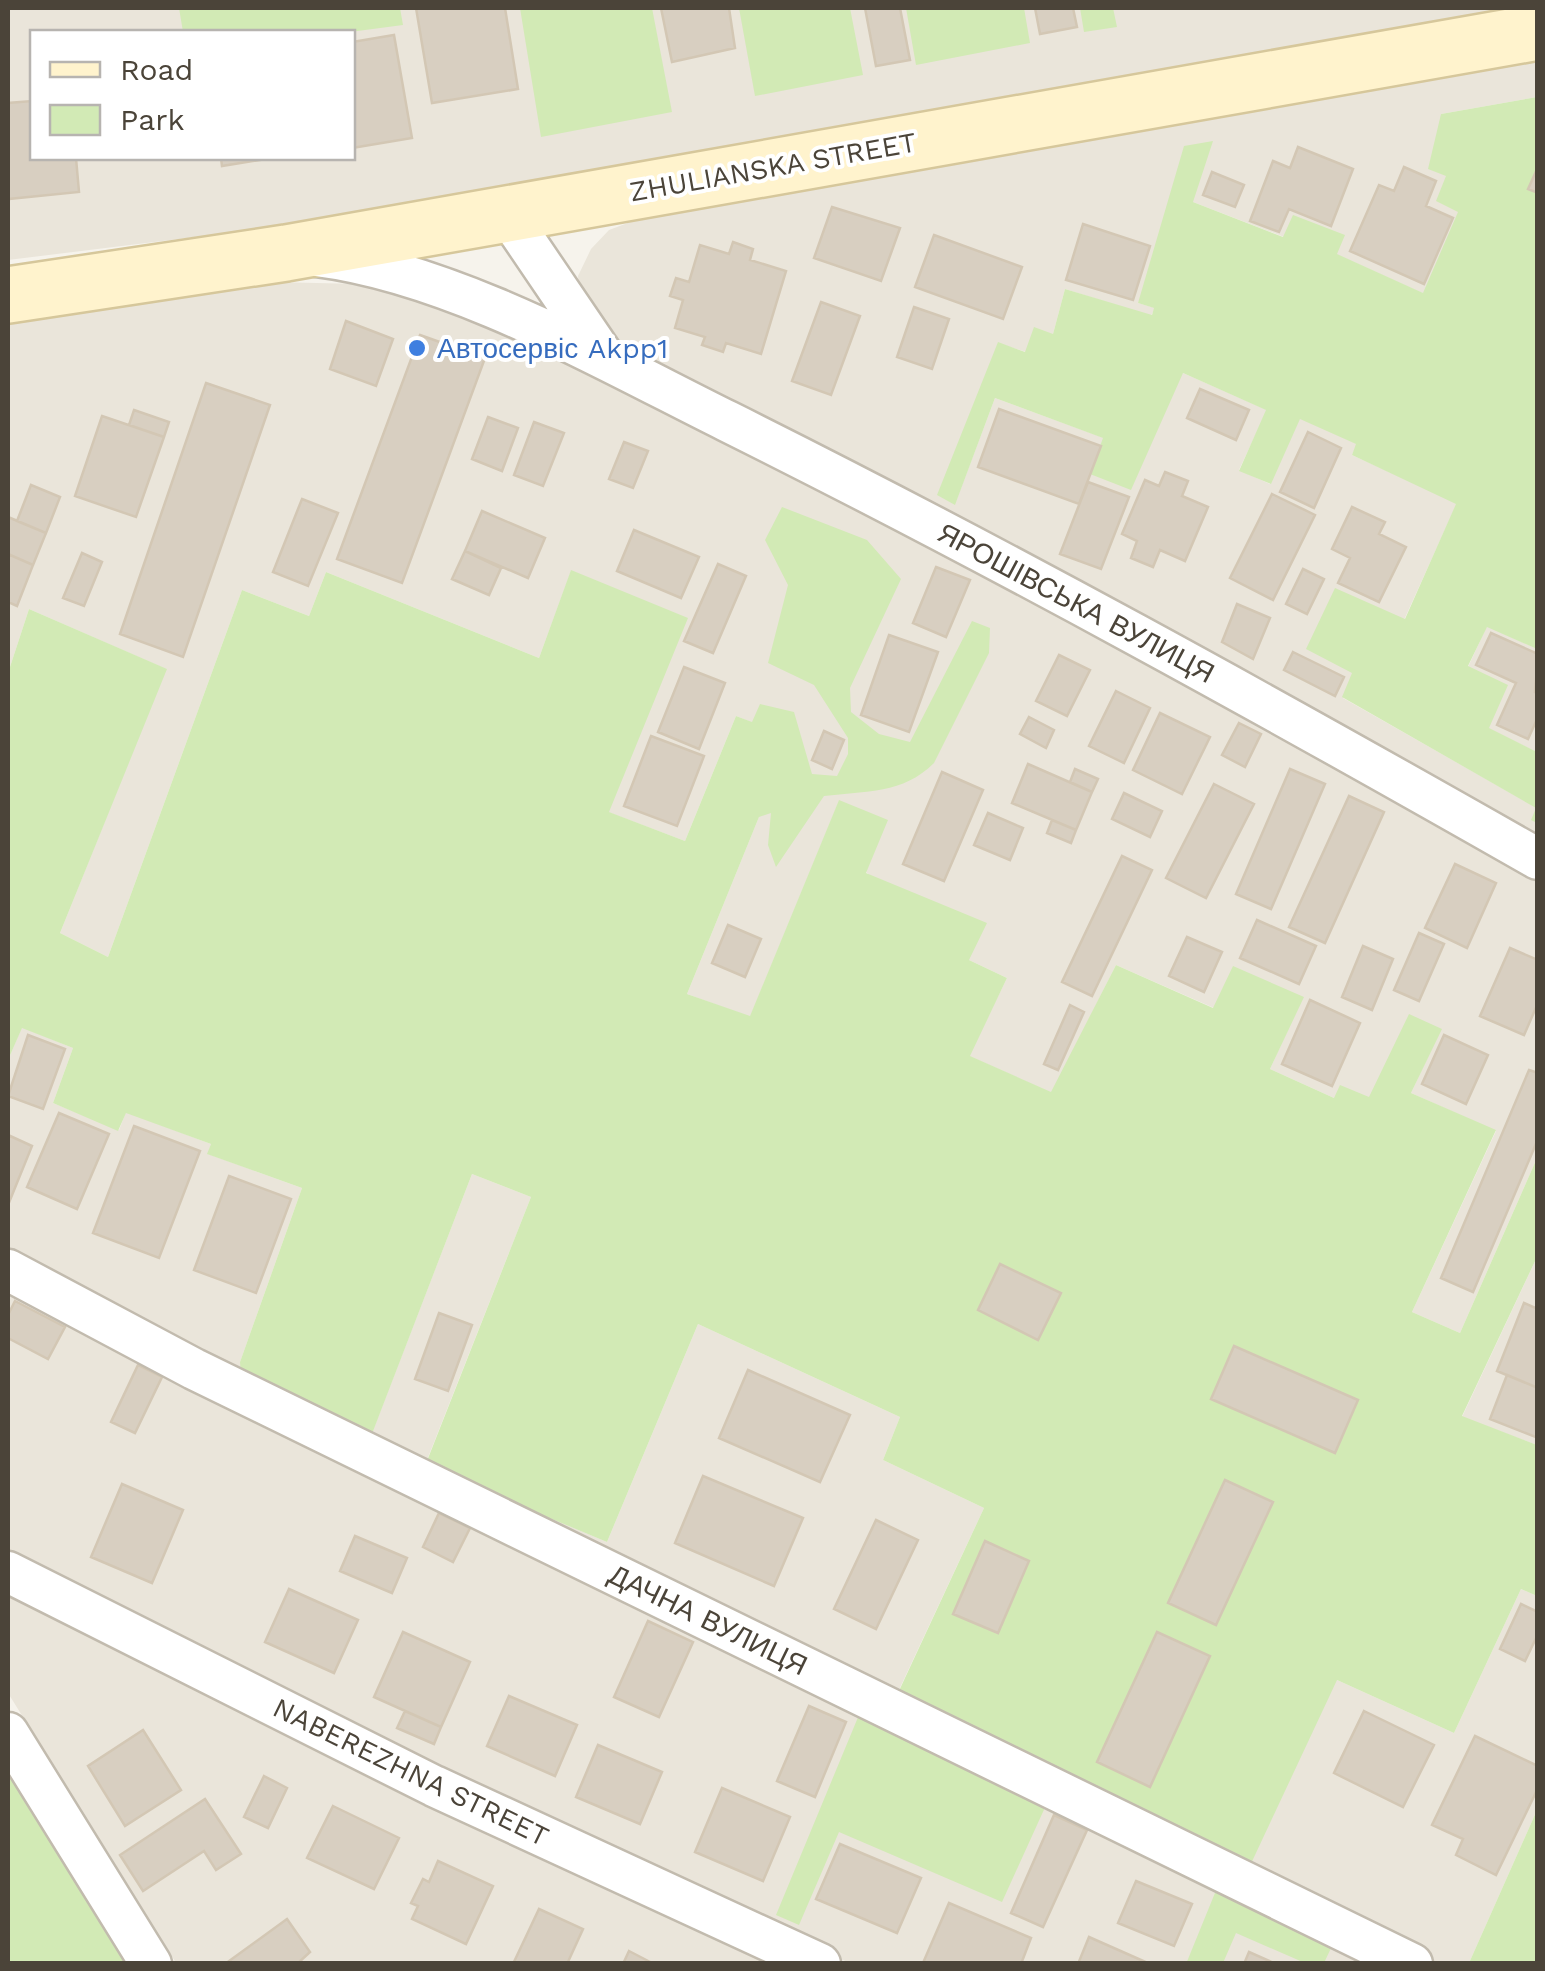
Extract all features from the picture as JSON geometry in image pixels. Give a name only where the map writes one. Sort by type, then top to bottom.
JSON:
[{"type":"street","name":"ZHULIANSKA STREET","points":[[8,295],[286,253],[1538,32]]},
{"type":"street","name":"ЯРОШІВСЬКА ВУЛИЦЯ","points":[[507,214],[606,361]]},
{"type":"street","name":"ЯРОШІВСЬКА ВУЛИЦЯ","points":[[286,253],[349,260],[431,283],[606,361],[889,502],[1538,859]]},
{"type":"street","name":"ДАЧНА ВУЛИЦЯ","points":[[8,1270],[194,1370],[1412,1964]]},
{"type":"street","name":"NABEREZHNA STREET","points":[[8,1572],[434,1786],[820,1964]]},
{"type":"street","points":[[8,1733],[151,1964]]},
{"type":"shaded area","points":[[8,8],[1515,8],[1344,37],[528,196],[8,260]]},
{"type":"shaded area","points":[[1537,61],[1537,97],[1441,114],[1446,176],[1459,211],[1424,294],[1336,254],[1344,235],[1284,237],[1193,202],[1138,303],[1155,308],[1151,316],[1065,289],[1053,334],[1026,352],[998,343],[955,504],[995,398],[1104,438],[1183,373],[1267,410],[1239,470],[1270,484],[1300,418],[1357,444],[1352,455],[1457,503],[1404,620],[1353,673],[1343,698],[1537,808],[1532,819],[1537,823],[1537,839],[630,350],[613,340],[580,303],[578,276],[591,249],[609,230],[633,221]]},
{"type":"shaded area","points":[[273,282],[360,284],[440,304],[521,337],[883,515],[1537,876],[1537,1158],[1460,1333],[1412,1312],[1496,1131],[1411,1093],[1441,1029],[1369,1098],[1334,1098],[1270,1069],[1303,997],[1214,1008],[1116,965],[1052,1093],[969,1056],[1007,978],[969,960],[866,872],[873,854],[839,801],[750,1017],[687,994],[791,738],[736,716],[685,841],[608,812],[639,731],[571,571],[539,658],[326,572],[309,616],[242,590],[108,957],[60,933],[166,669],[29,609],[8,673],[8,315]]},
{"type":"shaded area","points":[[1487,626],[1537,649],[1537,752],[1488,729],[1468,667]]},
{"type":"shaded area","points":[[22,1027],[73,1048],[53,1103],[119,1130],[126,1112],[211,1144],[208,1154],[302,1188],[240,1362],[370,1438],[472,1174],[531,1197],[425,1465],[607,1542],[698,1324],[900,1417],[883,1460],[984,1508],[898,1692],[1337,1680],[1454,1733],[1521,1589],[1537,1596],[1537,1810],[1469,1963],[850,1963],[771,1930],[8,1557],[8,1060]]},
{"type":"shaded area","points":[[1537,1257],[1537,1445],[1462,1417]]},
{"type":"shaded area","points":[[8,1587],[790,1963],[176,1963],[8,1693]]},
{"type":"green space","points":[[179,8],[400,8],[403,25],[355,31],[183,30]]},
{"type":"green space","points":[[520,8],[652,8],[672,112],[541,137]]},
{"type":"green space","points":[[739,8],[850,8],[863,75],[755,96]]},
{"type":"green space","points":[[906,8],[1024,8],[1030,43],[916,65]]},
{"type":"green space","points":[[1080,8],[1113,8],[1117,27],[1084,32]]},
{"type":"green space","points":[[1537,97],[1537,167],[1528,189],[1538,193],[1537,649],[1487,627],[1468,666],[1508,685],[1489,728],[1537,752],[1537,823],[1531,820],[1536,808],[1342,697],[1352,673],[1306,649],[1335,588],[1405,619],[1456,504],[1352,455],[1356,444],[1300,419],[1271,484],[1239,471],[1266,410],[1183,373],[1131,490],[1090,474],[1103,438],[995,398],[955,505],[937,495],[998,342],[1025,352],[1034,327],[1053,334],[1065,289],[1152,315],[1154,308],[1138,303],[1184,146],[1213,141],[1193,202],[1283,237],[1293,215],[1345,235],[1337,254],[1423,293],[1458,212],[1436,201],[1446,176],[1428,169],[1441,114]]},
{"type":"green space","points":[[782,507],[867,540],[901,579],[850,688],[851,712],[879,734],[910,742],[972,621],[990,628],[989,653],[934,763],[922,773],[897,786],[824,796],[776,867],[768,845],[771,813],[759,817],[687,994],[750,1016],[839,800],[888,820],[866,873],[987,923],[969,960],[1007,978],[970,1056],[1051,1092],[1116,965],[1213,1008],[1233,966],[1304,997],[1270,1069],[1334,1098],[1340,1085],[1369,1097],[1409,1014],[1442,1029],[1411,1093],[1496,1130],[1412,1312],[1460,1333],[1537,1158],[1537,1257],[1462,1416],[1537,1445],[1537,1596],[1521,1589],[1454,1733],[1337,1680],[1248,1870],[898,1693],[984,1508],[883,1460],[900,1417],[698,1324],[607,1542],[425,1466],[531,1197],[472,1174],[370,1439],[241,1374],[240,1362],[302,1188],[207,1154],[211,1144],[126,1113],[118,1131],[53,1103],[73,1048],[22,1028],[8,1060],[8,673],[29,609],[167,669],[60,933],[108,957],[242,590],[309,616],[326,572],[539,658],[571,570],[688,618],[609,812],[685,841],[736,716],[752,722],[760,704],[794,712],[812,774],[837,776],[848,754],[848,738],[814,685],[768,663],[788,585],[765,540]]},
{"type":"green space","points":[[861,1710],[1047,1803],[1002,1902],[839,1832],[799,1925],[776,1915]]},
{"type":"green space","points":[[8,1772],[128,1963],[8,1963]]},
{"type":"green space","points":[[1537,1810],[1537,1963],[1469,1963]]},
{"type":"green space","points":[[1217,1888],[1332,1946],[1324,1963],[1305,1963],[1236,1933],[1223,1963],[1186,1964]]},
{"type":"building","points":[[416,8],[505,8],[518,89],[432,103]]},
{"type":"building","points":[[661,8],[729,8],[735,48],[672,62]]},
{"type":"building","points":[[865,8],[900,8],[910,60],[876,66]]},
{"type":"building","points":[[1035,8],[1073,8],[1077,27],[1040,34]]},
{"type":"building","points":[[394,35],[412,138],[355,148],[355,42]]},
{"type":"building","points":[[30,101],[30,160],[76,160],[79,192],[8,199],[8,103]]},
{"type":"building","points":[[1298,147],[1353,169],[1331,226],[1289,209],[1279,232],[1250,221],[1273,161],[1290,168]]},
{"type":"building","points":[[221,160],[260,160],[222,166]]},
{"type":"building","points":[[1404,167],[1436,181],[1426,206],[1453,218],[1424,284],[1350,251],[1379,185],[1394,191]]},
{"type":"building","points":[[1538,167],[1538,193],[1528,189]]},
{"type":"building","points":[[1212,172],[1244,185],[1235,207],[1203,195]]},
{"type":"building","points":[[832,207],[900,228],[881,281],[814,258]]},
{"type":"building","points":[[1083,224],[1150,246],[1133,300],[1066,280]]},
{"type":"building","points":[[934,235],[1022,267],[1003,319],[915,287]]},
{"type":"building","points":[[733,242],[753,249],[750,260],[786,271],[761,354],[726,343],[723,352],[702,345],[705,337],[675,328],[683,300],[670,296],[676,278],[689,282],[700,245],[729,254]]},
{"type":"building","points":[[821,302],[860,316],[831,395],[792,381]]},
{"type":"building","points":[[914,307],[949,319],[932,369],[897,357]]},
{"type":"building","points":[[346,321],[393,339],[376,386],[330,369]]},
{"type":"building","points":[[420,335],[485,358],[402,583],[337,559]]},
{"type":"building","points":[[206,383],[270,405],[183,657],[120,634]]},
{"type":"building","points":[[1200,389],[1249,410],[1236,440],[1187,418]]},
{"type":"building","points":[[999,409],[1101,446],[1079,504],[978,467]]},
{"type":"building","points":[[134,410],[169,422],[164,437],[129,425]]},
{"type":"building","points":[[102,416],[164,437],[136,517],[75,496]]},
{"type":"building","points":[[488,417],[518,428],[502,471],[472,459]]},
{"type":"building","points":[[534,422],[564,433],[543,486],[514,475]]},
{"type":"building","points":[[1308,432],[1341,448],[1314,508],[1280,492]]},
{"type":"building","points":[[624,442],[648,451],[633,488],[609,479]]},
{"type":"building","points":[[1165,472],[1188,481],[1182,496],[1208,507],[1185,561],[1160,550],[1153,567],[1131,558],[1137,541],[1122,534],[1145,480],[1159,486]]},
{"type":"building","points":[[1088,482],[1129,497],[1101,569],[1060,554]]},
{"type":"building","points":[[31,485],[60,497],[46,533],[17,521]]},
{"type":"building","points":[[1272,494],[1315,515],[1273,600],[1230,578]]},
{"type":"building","points":[[302,499],[338,513],[308,586],[273,572]]},
{"type":"building","points":[[1352,507],[1385,522],[1379,534],[1406,547],[1379,602],[1338,583],[1350,558],[1332,549]]},
{"type":"building","points":[[482,511],[545,538],[528,578],[465,551]]},
{"type":"building","points":[[8,517],[46,533],[33,565],[8,554]]},
{"type":"building","points":[[634,530],[699,557],[681,598],[617,571]]},
{"type":"building","points":[[465,551],[501,568],[489,595],[452,579]]},
{"type":"building","points":[[82,553],[102,562],[84,606],[63,598]]},
{"type":"building","points":[[8,554],[33,565],[17,606],[8,602]]},
{"type":"building","points":[[718,564],[746,576],[713,653],[684,641]]},
{"type":"building","points":[[936,567],[970,580],[946,637],[913,623]]},
{"type":"building","points":[[1303,569],[1324,579],[1307,614],[1286,604]]},
{"type":"building","points":[[1237,604],[1270,618],[1253,659],[1222,642]]},
{"type":"building","points":[[1491,633],[1538,654],[1538,717],[1528,739],[1497,725],[1516,683],[1476,665]]},
{"type":"building","points":[[889,635],[938,652],[909,732],[861,715]]},
{"type":"building","points":[[1293,652],[1344,677],[1335,696],[1284,670]]},
{"type":"building","points":[[1059,655],[1090,670],[1067,716],[1036,701]]},
{"type":"building","points":[[684,667],[725,683],[699,749],[658,732]]},
{"type":"building","points":[[1116,691],[1150,708],[1124,763],[1089,746]]},
{"type":"building","points":[[1160,713],[1210,737],[1182,794],[1133,770]]},
{"type":"building","points":[[1029,717],[1054,730],[1046,748],[1020,734]]},
{"type":"building","points":[[1239,723],[1261,734],[1245,767],[1222,755]]},
{"type":"building","points":[[824,731],[844,740],[832,769],[812,760]]},
{"type":"building","points":[[651,736],[704,756],[677,826],[624,806]]},
{"type":"building","points":[[1028,764],[1092,792],[1076,830],[1012,803]]},
{"type":"building","points":[[1075,769],[1098,779],[1092,792],[1070,782]]},
{"type":"building","points":[[1290,769],[1325,784],[1271,909],[1236,894]]},
{"type":"building","points":[[942,772],[983,790],[944,881],[903,864]]},
{"type":"building","points":[[1214,784],[1254,804],[1206,898],[1166,878]]},
{"type":"building","points":[[1124,793],[1162,811],[1150,837],[1112,819]]},
{"type":"building","points":[[1349,796],[1384,812],[1325,943],[1289,927]]},
{"type":"building","points":[[988,813],[1023,828],[1010,860],[974,845]]},
{"type":"building","points":[[1052,820],[1076,830],[1071,843],[1047,833]]},
{"type":"building","points":[[1122,856],[1152,870],[1092,996],[1062,982]]},
{"type":"building","points":[[1455,864],[1496,883],[1467,948],[1425,928]]},
{"type":"building","points":[[1257,920],[1316,946],[1299,984],[1240,958]]},
{"type":"building","points":[[728,925],[761,939],[745,977],[712,963]]},
{"type":"building","points":[[1419,933],[1444,944],[1419,1001],[1394,990]]},
{"type":"building","points":[[1187,937],[1222,952],[1204,992],[1169,976]]},
{"type":"building","points":[[1363,946],[1393,959],[1372,1010],[1342,997]]},
{"type":"building","points":[[1510,948],[1538,960],[1538,1003],[1524,1035],[1480,1016]]},
{"type":"building","points":[[1310,1000],[1360,1023],[1332,1086],[1282,1064]]},
{"type":"building","points":[[1070,1005],[1084,1012],[1058,1070],[1044,1064]]},
{"type":"building","points":[[28,1035],[65,1049],[43,1109],[8,1096]]},
{"type":"building","points":[[1444,1035],[1488,1055],[1466,1104],[1422,1084]]},
{"type":"building","points":[[1529,1070],[1538,1073],[1538,1139],[1473,1292],[1441,1278]]},
{"type":"building","points":[[59,1113],[109,1134],[77,1209],[27,1187]]},
{"type":"building","points":[[134,1126],[200,1151],[159,1258],[93,1233]]},
{"type":"building","points":[[8,1135],[32,1146],[8,1205]]},
{"type":"building","points":[[229,1176],[291,1199],[256,1293],[194,1270]]},
{"type":"building","points":[[1000,1264],[1061,1293],[1038,1340],[978,1310]]},
{"type":"building","points":[[15,1301],[65,1327],[48,1359],[8,1338],[8,1315]]},
{"type":"building","points":[[1524,1303],[1538,1309],[1538,1388],[1497,1371]]},
{"type":"building","points":[[439,1313],[472,1325],[448,1391],[415,1379]]},
{"type":"building","points":[[1234,1346],[1358,1400],[1335,1453],[1211,1399]]},
{"type":"building","points":[[138,1365],[162,1377],[135,1433],[111,1422]]},
{"type":"building","points":[[748,1370],[850,1415],[820,1482],[719,1438]]},
{"type":"building","points":[[1507,1375],[1538,1388],[1538,1438],[1490,1419]]},
{"type":"building","points":[[703,1476],[803,1518],[774,1586],[675,1543]]},
{"type":"building","points":[[1225,1480],[1273,1502],[1216,1625],[1168,1603]]},
{"type":"building","points":[[122,1484],[183,1510],[152,1583],[91,1557]]},
{"type":"building","points":[[439,1513],[470,1528],[453,1562],[423,1547]]},
{"type":"building","points":[[876,1520],[918,1540],[876,1629],[834,1609]]},
{"type":"building","points":[[355,1536],[407,1558],[392,1593],[340,1571]]},
{"type":"building","points":[[985,1541],[1029,1561],[998,1633],[953,1614]]},
{"type":"building","points":[[289,1589],[358,1620],[334,1673],[265,1642]]},
{"type":"building","points":[[1521,1604],[1538,1612],[1538,1634],[1525,1661],[1500,1649]]},
{"type":"building","points":[[648,1621],[693,1642],[659,1717],[614,1697]]},
{"type":"building","points":[[403,1632],[470,1662],[441,1727],[374,1697]]},
{"type":"building","points":[[1157,1632],[1210,1656],[1150,1787],[1097,1762]]},
{"type":"building","points":[[509,1696],[577,1725],[555,1776],[487,1746]]},
{"type":"building","points":[[809,1706],[846,1722],[815,1797],[777,1781]]},
{"type":"building","points":[[405,1711],[441,1727],[434,1744],[397,1728]]},
{"type":"building","points":[[1364,1711],[1434,1745],[1403,1807],[1334,1773]]},
{"type":"building","points":[[143,1730],[181,1790],[125,1826],[88,1766]]},
{"type":"building","points":[[1475,1736],[1538,1766],[1538,1788],[1496,1875],[1456,1855],[1463,1839],[1432,1825]]},
{"type":"building","points":[[598,1745],[662,1772],[640,1824],[576,1797]]},
{"type":"building","points":[[264,1776],[287,1788],[268,1828],[244,1817]]},
{"type":"building","points":[[722,1788],[790,1817],[763,1881],[695,1852]]},
{"type":"building","points":[[205,1799],[241,1854],[216,1870],[204,1851],[143,1891],[120,1855]]},
{"type":"building","points":[[333,1806],[399,1838],[374,1889],[307,1858]]},
{"type":"building","points":[[1054,1815],[1087,1830],[1043,1927],[1011,1913]]},
{"type":"building","points":[[840,1844],[921,1878],[897,1933],[816,1899]]},
{"type":"building","points":[[438,1861],[493,1886],[466,1944],[412,1919],[418,1906],[411,1903],[423,1879],[429,1882]]},
{"type":"building","points":[[1136,1881],[1192,1904],[1174,1946],[1118,1923]]},
{"type":"building","points":[[949,1903],[1031,1938],[1021,1964],[923,1963]]},
{"type":"building","points":[[539,1909],[583,1929],[567,1964],[513,1964]]},
{"type":"building","points":[[287,1919],[310,1952],[297,1964],[225,1964]]},
{"type":"building","points":[[1089,1937],[1150,1964],[1078,1964]]},
{"type":"building","points":[[629,1951],[654,1964],[623,1964]]},
{"type":"building","points":[[1249,1952],[1276,1964],[1244,1964]]},
{"type":"place","name":"Автосервіс Akpp1","points":[[417,348]]}]
